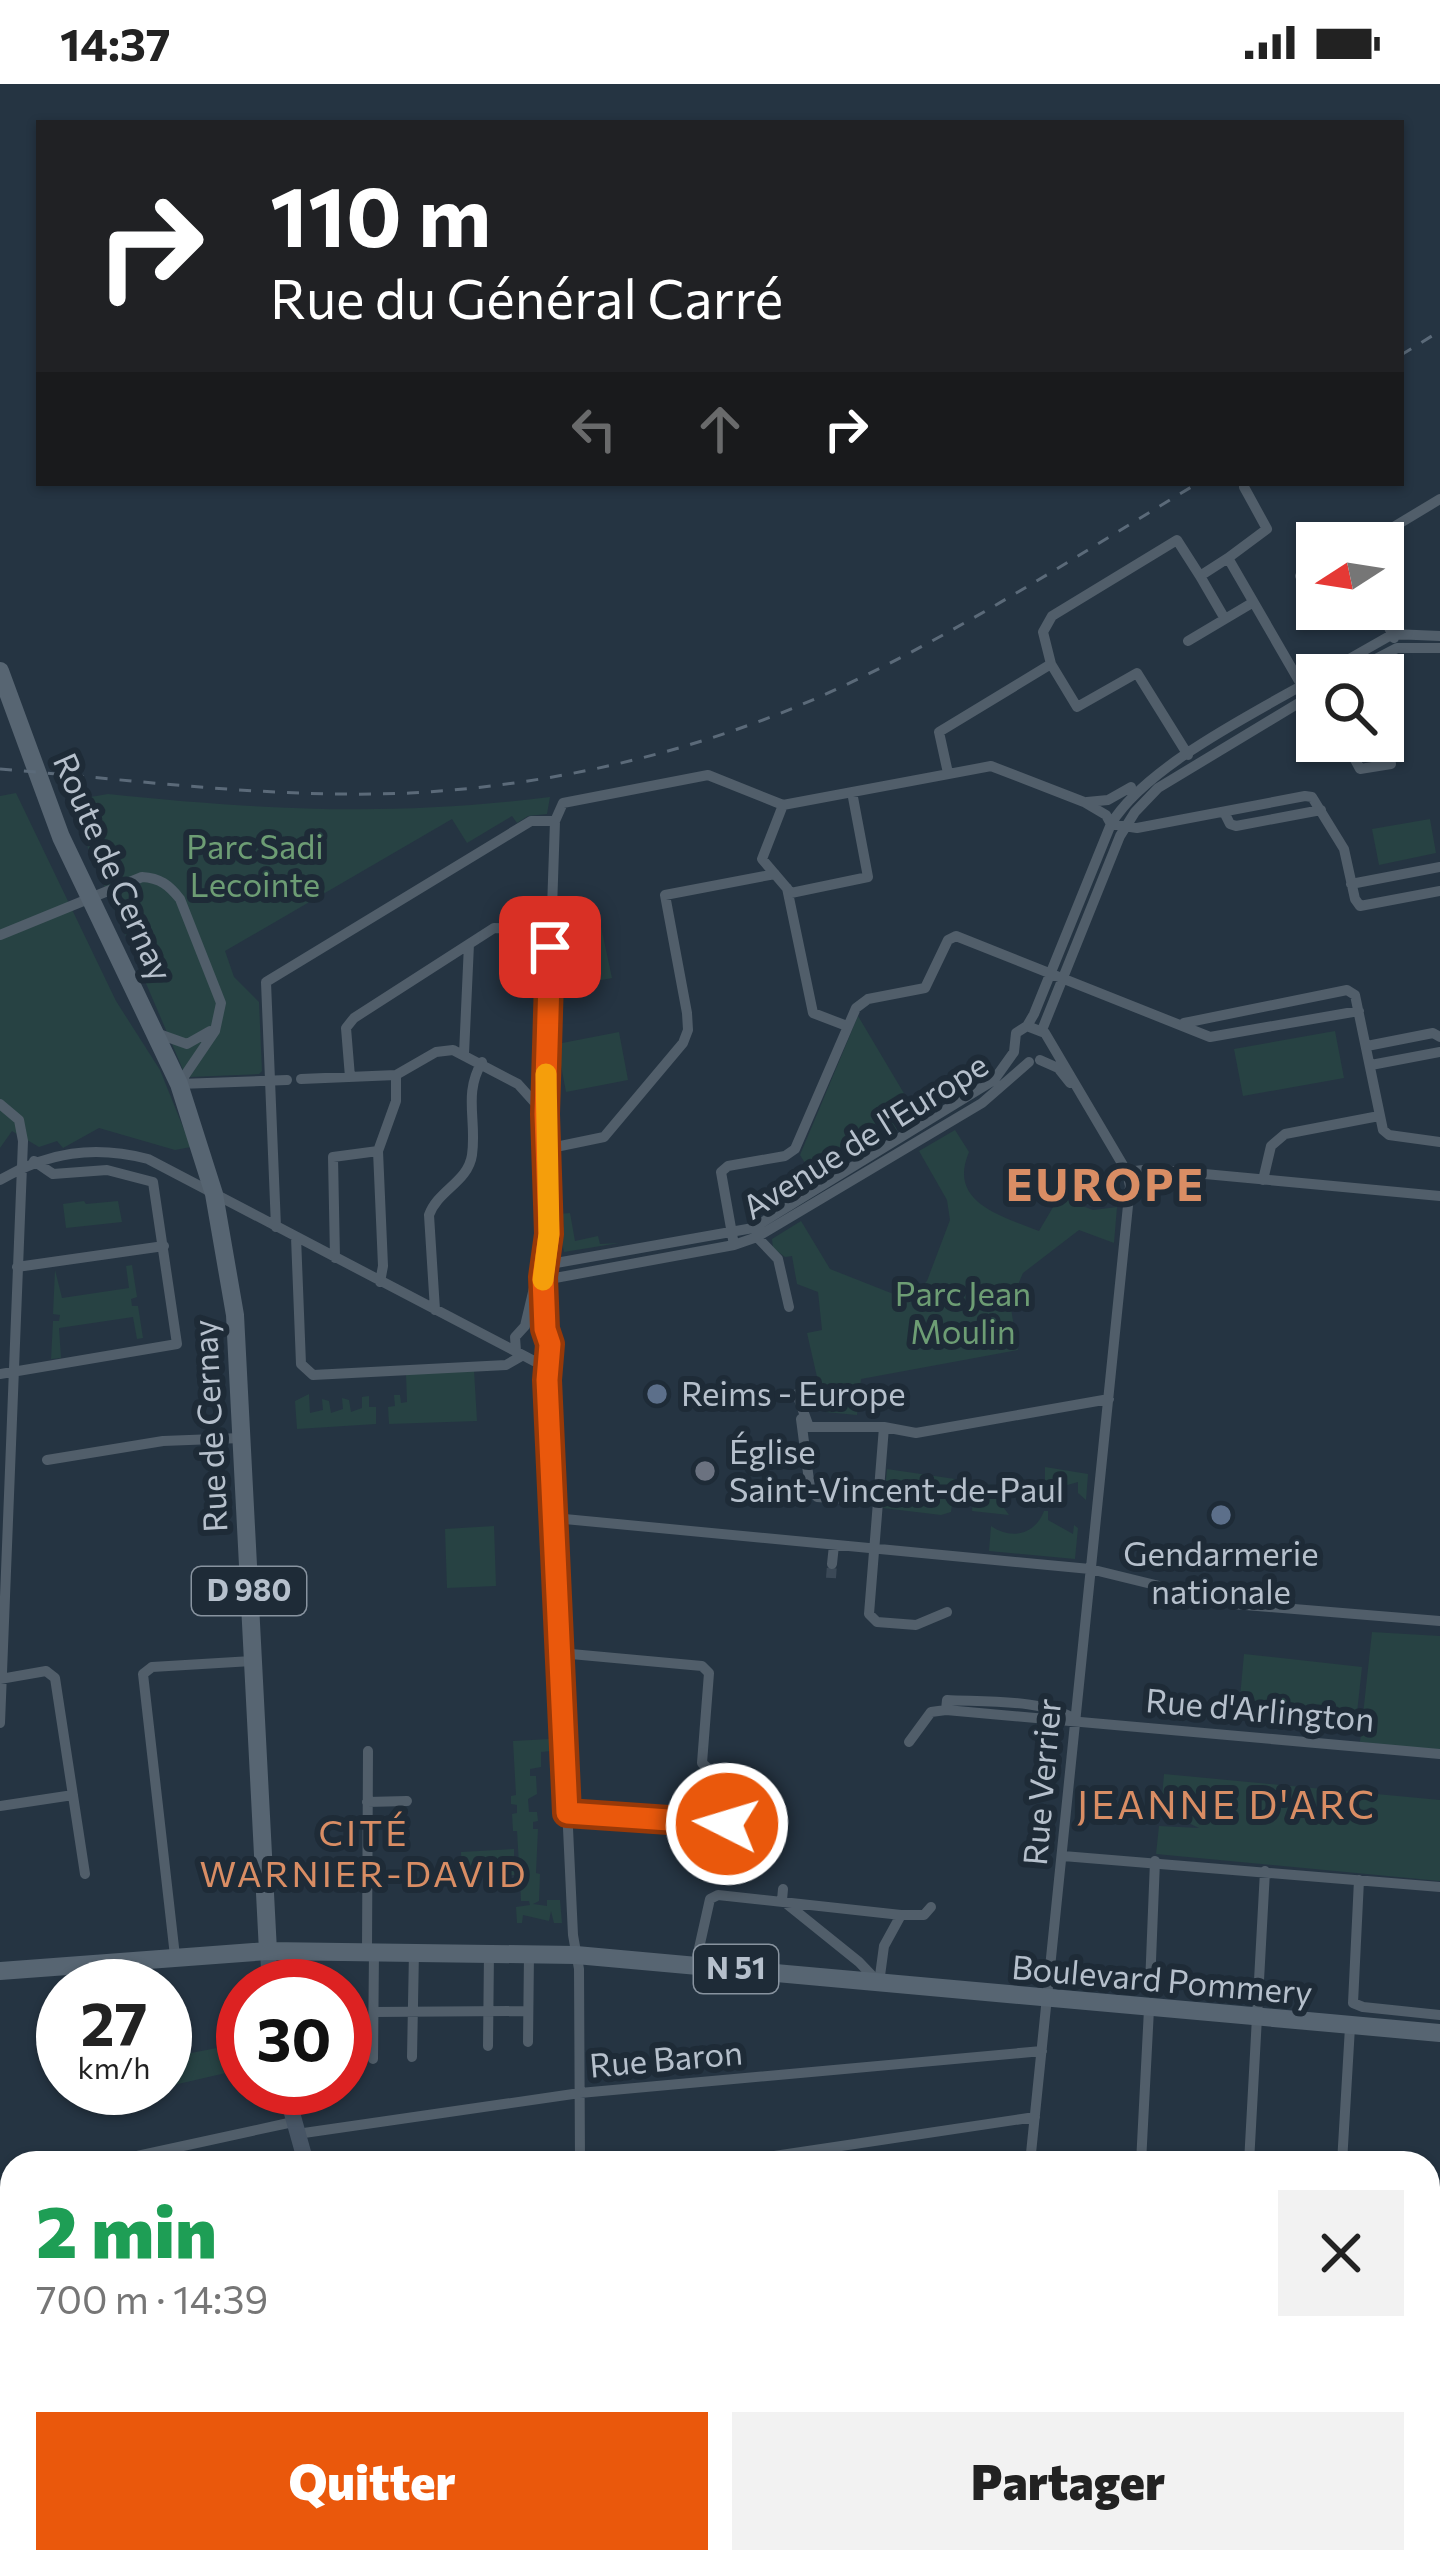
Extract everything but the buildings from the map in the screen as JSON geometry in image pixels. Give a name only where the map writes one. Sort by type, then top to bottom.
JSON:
[{"type":"main road","name":"Route de Cernay","points":[[2,679],[89,898],[179,1084]]},
{"type":"main road","name":"Rue de Cernay","points":[[179,1084],[214,1194],[235,1315],[268,1959]]},
{"type":"main road","name":"Boulevard Pommery","points":[[268,1951],[576,1955],[1440,2033]]},
{"type":"main road","name":"N 51","points":[[0,1971],[268,1951]]},
{"type":"main road","points":[[292,2115],[299,2151]]},
{"type":"street","points":[[1200,576],[1267,529],[1244,487]]},
{"type":"street","points":[[1401,522],[1440,499]]},
{"type":"street","points":[[1188,755],[1136,673],[1077,707],[1051,664],[1043,632],[1052,616],[1178,540],[1225,619]]},
{"type":"street","points":[[1228,557],[1296,676]]},
{"type":"street","points":[[1188,641],[1252,603]]},
{"type":"street","points":[[1391,630],[1397,648]]},
{"type":"street","points":[[1358,654],[1393,634],[1440,636]]},
{"type":"street","points":[[1386,654],[1397,648],[1440,648]]},
{"type":"street","points":[[948,773],[939,732],[943,727],[1051,664]]},
{"type":"street","points":[[1084,802],[1108,800],[1296,690]]},
{"type":"street","points":[[1081,1094],[1058,1068],[1014,1052],[1014,1036],[1027,1026],[1057,975],[1126,826],[1158,788],[1296,705]]},
{"type":"street","points":[[1355,762],[1365,771],[1391,762]]},
{"type":"street","points":[[580,2151],[576,1955],[547,1380],[550,1339],[545,1329],[543,1277],[549,1234],[545,1114],[555,821],[563,802],[708,775],[783,806],[991,766],[1084,802],[1106,815],[1111,824]]},
{"type":"street","points":[[1034,1061],[1047,1051],[1045,1035],[1057,975],[1111,824],[1125,800],[1155,775]]},
{"type":"street","points":[[788,892],[868,877],[852,792]]},
{"type":"street","points":[[783,806],[762,859],[788,892],[813,1013],[847,1026]]},
{"type":"street","points":[[1111,824],[1154,825],[1224,812],[1236,826],[1321,810],[1344,849],[1360,906],[1440,891]]},
{"type":"street","points":[[276,1227],[264,992],[268,980],[531,821],[555,821]]},
{"type":"street","points":[[1351,884],[1440,867]]},
{"type":"street","points":[[546,1149],[604,1137],[683,1043],[687,1013],[665,895],[775,874]]},
{"type":"street","points":[[0,934],[142,877],[170,886],[180,899],[221,1004],[215,1031],[179,1084]]},
{"type":"street","points":[[350,1077],[346,1028],[353,1018],[494,928],[551,930]]},
{"type":"street","points":[[732,1239],[721,1172],[728,1166],[785,1156],[795,1149],[856,1008],[868,999],[925,988],[948,940],[956,936],[1217,1037],[1359,1011]]},
{"type":"street","points":[[464,1054],[469,944]]},
{"type":"street","points":[[1181,1024],[1347,990],[1355,994],[1379,1116],[1389,1135],[1440,1142]]},
{"type":"street","points":[[156,1033],[187,1044],[202,1037],[218,1018]]},
{"type":"street","points":[[1027,1026],[1045,1035],[1071,1071],[1127,1172],[1151,1169],[1440,1196]]},
{"type":"street","points":[[1367,1046],[1432,1033],[1440,1037]]},
{"type":"street","points":[[179,1084],[396,1075],[436,1052],[453,1050],[518,1084],[545,1114]]},
{"type":"street","name":"Avenue de l'Europe","points":[[543,1277],[757,1238],[994,1080],[1014,1052]]},
{"type":"street","points":[[1371,1065],[1440,1052]]},
{"type":"street","name":"Avenue de l'Europe","points":[[732,1239],[982,1103],[1034,1061]]},
{"type":"street","points":[[435,1310],[430,1215],[434,1201],[464,1176],[472,1156],[469,1095],[482,1062]]},
{"type":"street","points":[[380,1282],[378,1151],[396,1101],[396,1075]]},
{"type":"street","points":[[0,1104],[14,1114],[21,1128],[17,1268],[7,1372],[0,1724]]},
{"type":"street","points":[[1263,1180],[1271,1146],[1285,1134],[1379,1116]]},
{"type":"street","points":[[0,1180],[34,1161],[86,1150],[136,1156],[174,1170],[380,1282],[517,1348],[547,1380]]},
{"type":"street","points":[[335,1258],[333,1157],[378,1151]]},
{"type":"street","points":[[7,1372],[177,1344],[153,1182],[107,1170],[53,1174],[34,1161]]},
{"type":"street","name":"Rue Verrier","points":[[1031,2151],[1130,1186],[1127,1172]]},
{"type":"street","points":[[296,1237],[301,1364],[313,1375],[506,1365],[525,1326],[534,1288],[543,1277]]},
{"type":"street","points":[[757,1238],[778,1259],[789,1307]]},
{"type":"street","points":[[17,1268],[164,1246]]},
{"type":"street","points":[[525,1326],[545,1329]]},
{"type":"street","points":[[534,1361],[548,1352]]},
{"type":"street","points":[[876,1502],[817,1497],[810,1488],[798,1401],[809,1426],[884,1427],[916,1433],[1109,1400]]},
{"type":"street","points":[[884,1427],[869,1614],[877,1622],[916,1625],[947,1612]]},
{"type":"street","points":[[47,1460],[163,1441],[241,1438]]},
{"type":"street","points":[[554,1518],[1090,1569],[1233,1604],[1440,1621]]},
{"type":"street","points":[[832,1564],[834,1545]]},
{"type":"street","points":[[560,1653],[702,1666],[709,1673],[702,1762],[719,1779],[731,1780]]},
{"type":"street","points":[[175,1956],[143,1674],[152,1667],[252,1661]]},
{"type":"street","points":[[1,1678],[46,1671],[55,1678],[85,1874]]},
{"type":"street","name":"Rue d'Arlington","points":[[910,1742],[931,1712],[946,1710],[1440,1754]]},
{"type":"street","points":[[368,1751],[373,2060]]},
{"type":"street","points":[[0,1806],[73,1795]]},
{"type":"street","points":[[367,1802],[407,1802]]},
{"type":"street","points":[[567,1813],[727,1824]]},
{"type":"street","points":[[1063,1856],[1440,1888]]},
{"type":"street","points":[[1150,1985],[1155,1861]]},
{"type":"street","points":[[1250,2151],[1265,1871]]},
{"type":"street","points":[[1359,1880],[1353,2002],[1440,2015]]},
{"type":"street","points":[[695,1966],[710,1899],[718,1895],[782,1895],[901,1915],[924,1915],[931,1907]]},
{"type":"street","points":[[782,1895],[879,1983]]},
{"type":"street","points":[[879,1983],[884,1946],[901,1915]]},
{"type":"street","points":[[412,2057],[414,1951]]},
{"type":"street","points":[[488,2046],[489,1952]]},
{"type":"street","points":[[528,2042],[530,1954]]},
{"type":"street","points":[[1142,2151],[1149,2009]]},
{"type":"street","points":[[374,2012],[528,2011]]},
{"type":"street","points":[[1343,2151],[1350,2027]]},
{"type":"street","name":"Rue Baron","points":[[171,2151],[295,2128],[580,2093],[1042,2051]]},
{"type":"street","points":[[806,2151],[1035,2116]]},
{"type":"green space","points":[[16,793],[116,1001],[160,1070],[191,1147],[175,1150],[99,1128],[63,1148],[57,1141],[39,1147],[12,1131],[0,1148],[0,796]]},
{"type":"green space","name":"Parc Sadi Lecointe","points":[[108,794],[329,809],[437,807],[550,797],[547,814],[517,823],[512,816],[467,843],[452,819],[225,951],[234,977],[259,1002],[262,1071],[190,1077],[88,848],[73,800]]},
{"type":"green space","points":[[1430,819],[1436,853],[1379,865],[1372,829]]},
{"type":"green space","points":[[600,922],[612,978],[576,985],[564,930]]},
{"type":"green space","points":[[858,1016],[918,1117],[815,1179],[800,1155]]},
{"type":"green space","points":[[1335,1031],[1344,1078],[1243,1096],[1234,1049]]},
{"type":"green space","points":[[619,1032],[628,1080],[566,1092],[557,1044]]},
{"type":"green space","name":"Parc Jean Moulin","points":[[955,1130],[969,1152],[965,1184],[982,1205],[1039,1231],[1059,1197],[1093,1210],[1117,1207],[1114,1243],[1079,1230],[1023,1273],[1010,1303],[1018,1350],[861,1379],[857,1415],[825,1412],[807,1333],[822,1330],[818,1292],[797,1284],[792,1256],[785,1257],[773,1248],[772,1239],[801,1221],[830,1269],[896,1295],[917,1291],[927,1281],[950,1220],[947,1200],[919,1151]]},
{"type":"green space","points":[[118,1201],[122,1222],[66,1228],[63,1204]]},
{"type":"green space","points":[[570,1213],[575,1241],[598,1236],[600,1244],[619,1243],[564,1252],[559,1228],[564,1227],[563,1218],[558,1214]]},
{"type":"green space","points":[[132,1265],[137,1297],[131,1299],[132,1306],[138,1306],[143,1338],[137,1339],[133,1317],[59,1328],[61,1358],[51,1359],[53,1321],[59,1321],[60,1315],[53,1314],[55,1270],[62,1298],[129,1288],[126,1266]]},
{"type":"green space","points":[[474,1370],[477,1421],[389,1424],[388,1407],[395,1406],[394,1395],[400,1395],[401,1403],[407,1402],[406,1374]]},
{"type":"green space","points":[[309,1394],[310,1413],[323,1410],[322,1399],[329,1401],[331,1413],[343,1409],[342,1398],[349,1400],[351,1412],[362,1408],[362,1397],[369,1396],[369,1407],[376,1407],[376,1424],[297,1429],[295,1401]]},
{"type":"green space","points":[[1045,1467],[1088,1474],[1086,1500],[1078,1493],[1078,1482],[1050,1490],[1049,1498],[1045,1497]]},
{"type":"green space","points":[[887,1469],[955,1479],[951,1512],[883,1508]]},
{"type":"green space","points":[[975,1483],[1012,1487],[999,1501],[1009,1515],[972,1511]]},
{"type":"green space","points":[[1048,1511],[1048,1520],[1073,1534],[1074,1525],[1078,1528],[1075,1559],[989,1551],[991,1526],[1022,1533]]},
{"type":"green space","points":[[494,1526],[496,1586],[447,1588],[445,1529]]},
{"type":"green space","points":[[1372,1632],[1440,1636],[1440,1750],[1360,1742]]},
{"type":"green space","points":[[1244,1654],[1362,1667],[1355,1731],[1238,1719]]},
{"type":"green space","points":[[550,1739],[551,1751],[541,1752],[541,1767],[530,1769],[530,1776],[536,1776],[537,1794],[528,1799],[529,1812],[537,1812],[533,1829],[538,1829],[536,1873],[540,1874],[539,1901],[533,1904],[547,1906],[547,1900],[560,1900],[562,1923],[554,1923],[551,1911],[549,1921],[523,1915],[522,1923],[517,1923],[516,1907],[530,1905],[521,1901],[520,1875],[462,1876],[461,1852],[514,1849],[514,1865],[519,1865],[512,1814],[517,1813],[517,1805],[511,1804],[511,1796],[516,1795],[513,1741]]},
{"type":"green space","points":[[1164,1774],[1440,1800],[1440,1881],[1156,1854],[1159,1826],[1199,1828],[1161,1810]]},
{"type":"green space","points":[[216,2048],[216,2075],[192,2081],[192,2053]]},
{"type":"tunnel","points":[[831,1578],[832,1564]]},
{"type":"railway","points":[[1404,353],[1440,331]]},
{"type":"railway","points":[[0,769],[205,787],[359,794],[468,789],[640,758],[751,724],[858,679],[988,610],[1193,486]]},
{"type":"slow traffic","points":[[543,1280],[549,1234],[546,1074]]},
{"type":"place","name":"Reims - Europe","points":[[657,1394]]},
{"type":"place","name":"Église Saint-Vincent-de-Paul","points":[[705,1471]]},
{"type":"place","name":"Gendarmerie nationale","points":[[1221,1515]]},
{"type":"district","name":"EUROPE","points":[[1106,1185]]},
{"type":"district","name":"JEANNE D'ARC","points":[[1227,1805]]},
{"type":"district","name":"CITÉ WARNIER-DAVID","points":[[364,1854]]},
{"type":"route","points":[[550,947],[545,1114],[549,1234],[543,1277],[550,1344],[547,1380],[567,1813],[727,1824]]}]
